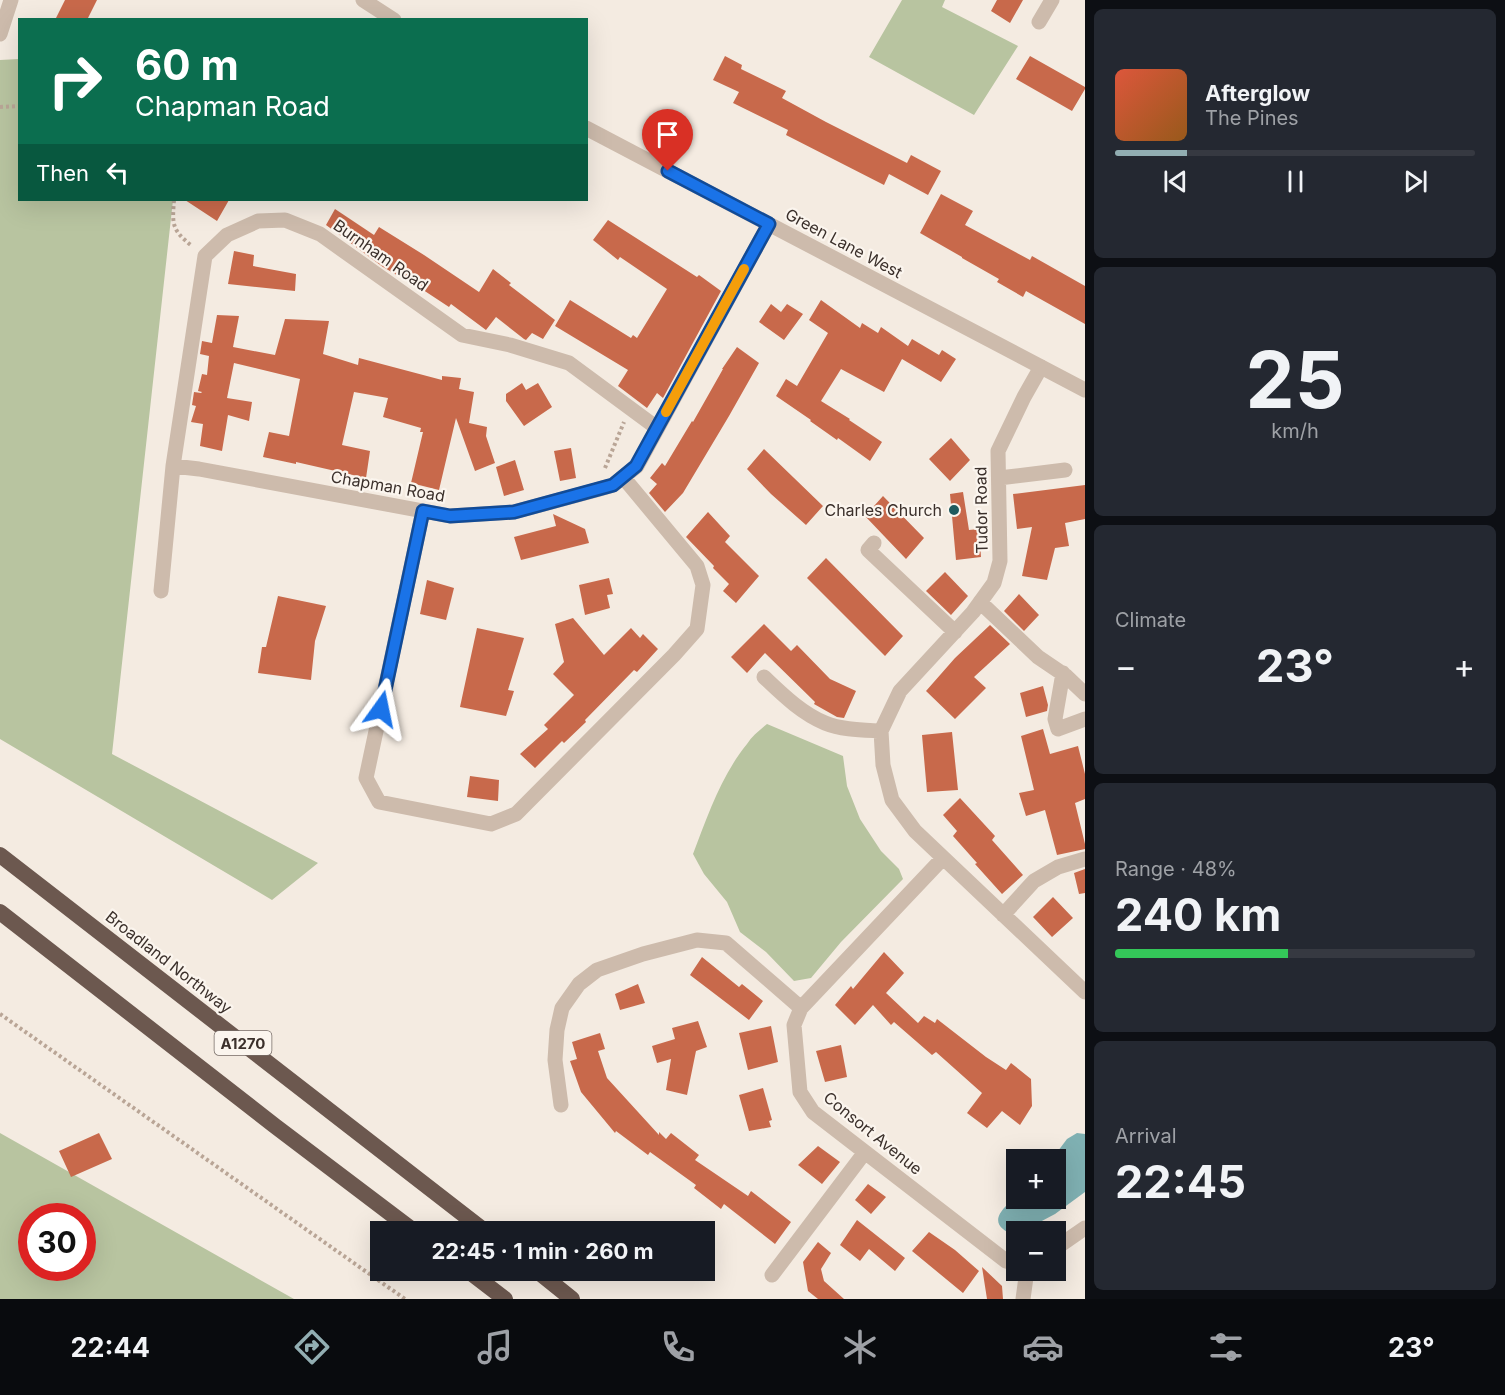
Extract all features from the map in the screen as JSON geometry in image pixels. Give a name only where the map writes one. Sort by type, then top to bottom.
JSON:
[{"type":"highway","name":"Broadland Northway","points":[[0,855],[472,1221]]},
{"type":"highway","name":"A1270","points":[[0,912],[400,1221]]},
{"type":"highway","points":[[481,1281],[505,1299]]},
{"type":"highway","points":[[550,1281],[572,1299]]},
{"type":"street","points":[[0,34],[11,0]]},
{"type":"street","points":[[363,0],[390,18]]},
{"type":"street","points":[[1039,22],[1052,0]]},
{"type":"street","name":"Green Lane West","points":[[588,129],[1085,390]]},
{"type":"street","name":"Burnham Road","points":[[205,256],[227,235],[258,222],[285,220],[320,234],[462,335],[510,345],[569,363],[657,428]]},
{"type":"street","name":"Chapman Road","points":[[173,466],[200,469],[450,516],[514,512],[613,485],[636,466],[769,224]]},
{"type":"street","points":[[161,591],[173,466],[205,256]]},
{"type":"street","name":"Tudor Road","points":[[1041,367],[998,451],[1000,561],[994,583],[955,632],[900,691],[881,731],[883,765],[892,800],[915,831],[1085,992]]},
{"type":"street","points":[[999,478],[1065,470]]},
{"type":"street","points":[[423,511],[366,778],[379,802],[491,824],[516,814],[675,656],[697,629],[703,585],[697,566],[623,477]]},
{"type":"street","points":[[874,543],[868,550],[955,632]]},
{"type":"street","points":[[980,603],[1038,657],[1063,674],[1085,694]]},
{"type":"street","points":[[1063,674],[1055,719],[1058,729],[1085,719]]},
{"type":"street","points":[[764,677],[798,706],[826,723],[854,729],[881,731]]},
{"type":"street","points":[[561,1105],[555,1060],[556,1030],[562,1008],[579,984],[597,970],[643,954],[697,940],[726,943],[801,1008],[943,858]]},
{"type":"street","points":[[1004,915],[1034,881],[1058,867],[1085,859]]},
{"type":"street","name":"Consort Avenue","points":[[801,1008],[794,1025],[800,1092],[813,1112],[1006,1261]]},
{"type":"street","points":[[772,1275],[865,1152]]},
{"type":"street","points":[[1066,1241],[1085,1228]]},
{"type":"street","points":[[1023,1299],[1025,1281]]},
{"type":"path","points":[[0,107],[18,106]]},
{"type":"path","points":[[174,201],[172,218],[174,226],[180,236],[205,256]]},
{"type":"path","points":[[596,490],[631,408]]},
{"type":"path","points":[[0,1014],[405,1299]]},
{"type":"green space","points":[[902,0],[945,0],[942,7],[1018,46],[974,115],[869,57]]},
{"type":"green space","points":[[18,59],[18,201],[173,201],[112,754],[318,863],[272,900],[0,739],[0,60]]},
{"type":"green space","points":[[767,724],[843,756],[847,786],[860,819],[881,851],[899,869],[903,879],[841,942],[811,978],[794,981],[766,952],[740,932],[727,902],[704,874],[693,854],[716,796],[730,769],[751,738]]},
{"type":"green space","points":[[0,1133],[294,1299],[0,1299]]},
{"type":"water","points":[[1077,1133],[1085,1134],[1085,1192],[1066,1206],[1066,1149],[1060,1149],[1067,1139]]},
{"type":"water","points":[[1005,1207],[1006,1209],[1062,1209],[1042,1221],[1006,1221],[1006,1231],[999,1225],[998,1220]]},
{"type":"building","points":[[65,0],[97,0],[88,18],[56,18]]},
{"type":"building","points":[[997,0],[1023,0],[1010,23],[991,11]]},
{"type":"building","points":[[725,56],[742,65],[741,69],[786,91],[782,98],[826,122],[907,163],[911,155],[941,171],[928,195],[889,174],[884,185],[786,135],[788,130],[733,103],[739,92],[713,80]]},
{"type":"building","points":[[1030,56],[1085,87],[1072,111],[1016,79]]},
{"type":"building","points":[[941,194],[973,211],[965,225],[1030,260],[1032,256],[1085,286],[1085,324],[1026,291],[1023,297],[997,282],[999,279],[920,233]]},
{"type":"building","points":[[187,201],[228,201],[217,221]]},
{"type":"building","points":[[335,209],[374,235],[379,227],[479,292],[493,269],[511,283],[509,285],[555,320],[543,339],[532,333],[526,340],[496,317],[486,330],[451,304],[449,307],[408,280],[383,267],[326,225]]},
{"type":"building","points":[[608,220],[697,277],[699,275],[721,291],[663,398],[657,393],[647,408],[618,386],[628,370],[555,326],[570,300],[631,338],[633,335],[637,338],[667,289],[620,257],[618,260],[593,240]]},
{"type":"building","points":[[234,251],[254,255],[253,266],[296,274],[295,291],[228,284]]},
{"type":"building","points":[[821,300],[860,328],[862,323],[878,333],[881,327],[908,346],[912,339],[939,355],[942,350],[956,359],[941,382],[902,359],[884,392],[841,369],[821,401],[882,442],[870,461],[776,396],[786,379],[797,386],[828,333],[809,320]]},
{"type":"building","points":[[771,304],[781,312],[787,304],[803,314],[784,340],[759,322]]},
{"type":"building","points":[[217,315],[239,316],[233,347],[275,355],[285,319],[329,321],[323,354],[358,365],[359,358],[442,380],[442,376],[461,378],[459,389],[474,392],[469,423],[487,427],[486,436],[495,463],[475,471],[456,418],[439,490],[411,483],[423,432],[420,432],[421,428],[383,417],[388,398],[354,392],[342,445],[370,451],[366,478],[263,457],[269,432],[289,436],[300,379],[234,363],[227,398],[252,402],[249,421],[228,415],[222,451],[200,446],[203,424],[191,422],[196,406],[192,405],[194,392],[202,392],[198,391],[202,374],[207,375],[209,356],[200,354],[202,341],[212,343]]},
{"type":"building","points":[[737,347],[759,363],[683,493],[665,512],[649,493],[657,484],[650,478],[662,463],[665,466]]},
{"type":"building","points":[[522,383],[526,390],[538,383],[552,407],[524,426],[506,401],[506,394]]},
{"type":"building","points":[[951,438],[970,460],[950,481],[929,459]]},
{"type":"building","points":[[571,448],[576,478],[560,481],[554,451]]},
{"type":"building","points":[[764,449],[823,506],[806,525],[747,469]]},
{"type":"building","points":[[515,460],[524,490],[504,496],[496,467]]},
{"type":"building","points":[[1085,485],[1085,519],[1065,523],[1069,546],[1055,548],[1047,580],[1022,576],[1032,527],[1017,529],[1013,494]]},
{"type":"building","points":[[963,492],[969,530],[979,529],[981,557],[956,560],[950,494]]},
{"type":"building","points":[[883,496],[924,538],[906,559],[865,516]]},
{"type":"building","points":[[708,512],[730,536],[725,542],[759,576],[736,603],[723,591],[729,584],[686,537]]},
{"type":"building","points":[[553,514],[585,529],[589,543],[521,560],[514,537],[556,526]]},
{"type":"building","points":[[826,558],[903,636],[885,656],[807,578]]},
{"type":"building","points":[[945,572],[968,596],[951,615],[926,591]]},
{"type":"building","points":[[609,578],[613,594],[607,595],[610,608],[585,615],[579,585]]},
{"type":"building","points":[[427,580],[454,588],[446,620],[420,614]]},
{"type":"building","points":[[1019,594],[1039,615],[1024,631],[1004,611]]},
{"type":"building","points":[[278,596],[326,606],[315,641],[311,680],[258,673],[262,647],[266,647]]},
{"type":"building","points":[[573,618],[604,655],[631,628],[640,638],[643,634],[658,649],[637,672],[634,670],[585,720],[586,722],[564,743],[562,741],[535,768],[520,754],[548,729],[544,725],[574,695],[553,674],[564,662],[555,624]]},
{"type":"building","points":[[764,624],[791,651],[797,645],[830,679],[856,691],[844,718],[837,717],[814,704],[815,702],[765,653],[747,673],[731,657]]},
{"type":"building","points":[[990,625],[1010,644],[974,677],[986,688],[955,719],[926,691],[955,658]]},
{"type":"building","points":[[477,628],[524,638],[508,690],[514,691],[506,716],[460,707]]},
{"type":"building","points":[[1043,686],[1048,705],[1047,711],[1026,717],[1020,693]]},
{"type":"building","points":[[1043,729],[1050,754],[1078,746],[1085,774],[1085,799],[1075,803],[1085,849],[1057,855],[1045,810],[1026,816],[1019,793],[1034,790],[1021,736]]},
{"type":"building","points":[[952,732],[958,790],[927,792],[922,735]]},
{"type":"building","points":[[470,776],[499,780],[498,801],[467,797]]},
{"type":"building","points":[[960,798],[995,836],[992,840],[1023,875],[1002,894],[953,836],[957,831],[943,815]]},
{"type":"building","points":[[1085,869],[1085,893],[1079,894],[1074,873]]},
{"type":"building","points":[[1053,897],[1073,918],[1052,937],[1033,917]]},
{"type":"building","points":[[884,952],[904,973],[886,993],[918,1023],[924,1016],[935,1023],[937,1019],[1006,1070],[1011,1063],[1031,1079],[1032,1106],[1020,1125],[1002,1111],[987,1128],[967,1113],[982,1093],[936,1052],[932,1055],[894,1022],[891,1025],[873,1005],[855,1025],[835,1005],[851,986],[853,989]]},
{"type":"building","points":[[702,957],[739,987],[742,984],[763,1001],[749,1020],[690,975]]},
{"type":"building","points":[[638,984],[645,1003],[620,1010],[615,994]]},
{"type":"building","points":[[698,1021],[707,1047],[696,1051],[687,1095],[666,1090],[671,1059],[657,1063],[652,1046],[675,1039],[672,1028]]},
{"type":"building","points":[[771,1026],[778,1062],[748,1070],[739,1033]]},
{"type":"building","points":[[600,1033],[605,1049],[598,1051],[607,1078],[659,1135],[659,1132],[666,1139],[671,1133],[699,1155],[695,1160],[748,1196],[751,1191],[791,1222],[775,1244],[724,1204],[721,1209],[694,1188],[696,1185],[650,1152],[648,1155],[616,1131],[615,1133],[581,1092],[570,1061],[577,1059],[572,1042]]},
{"type":"building","points":[[841,1045],[847,1077],[825,1082],[816,1051]]},
{"type":"building","points":[[763,1088],[772,1120],[769,1121],[771,1127],[749,1131],[739,1095]]},
{"type":"building","points":[[99,1133],[112,1159],[71,1177],[59,1151]]},
{"type":"building","points":[[818,1146],[840,1162],[822,1184],[798,1165]]},
{"type":"building","points":[[868,1184],[886,1197],[871,1214],[855,1200]]},
{"type":"building","points":[[857,1220],[905,1258],[895,1271],[869,1249],[860,1261],[840,1245]]},
{"type":"building","points":[[929,1232],[979,1271],[963,1293],[912,1251]]},
{"type":"building","points":[[818,1242],[831,1253],[821,1269],[824,1281],[844,1299],[818,1299],[808,1291],[803,1262]]},
{"type":"building","points":[[982,1267],[1002,1286],[1003,1299],[987,1299]]},
{"type":"slow traffic","points":[[666,412],[744,269]]},
{"type":"place","name":"Charles Church","points":[[954,510]]},
{"type":"route","points":[[381,709],[423,511],[450,516],[514,512],[613,485],[623,477],[636,466],[769,224],[668,171]]}]
